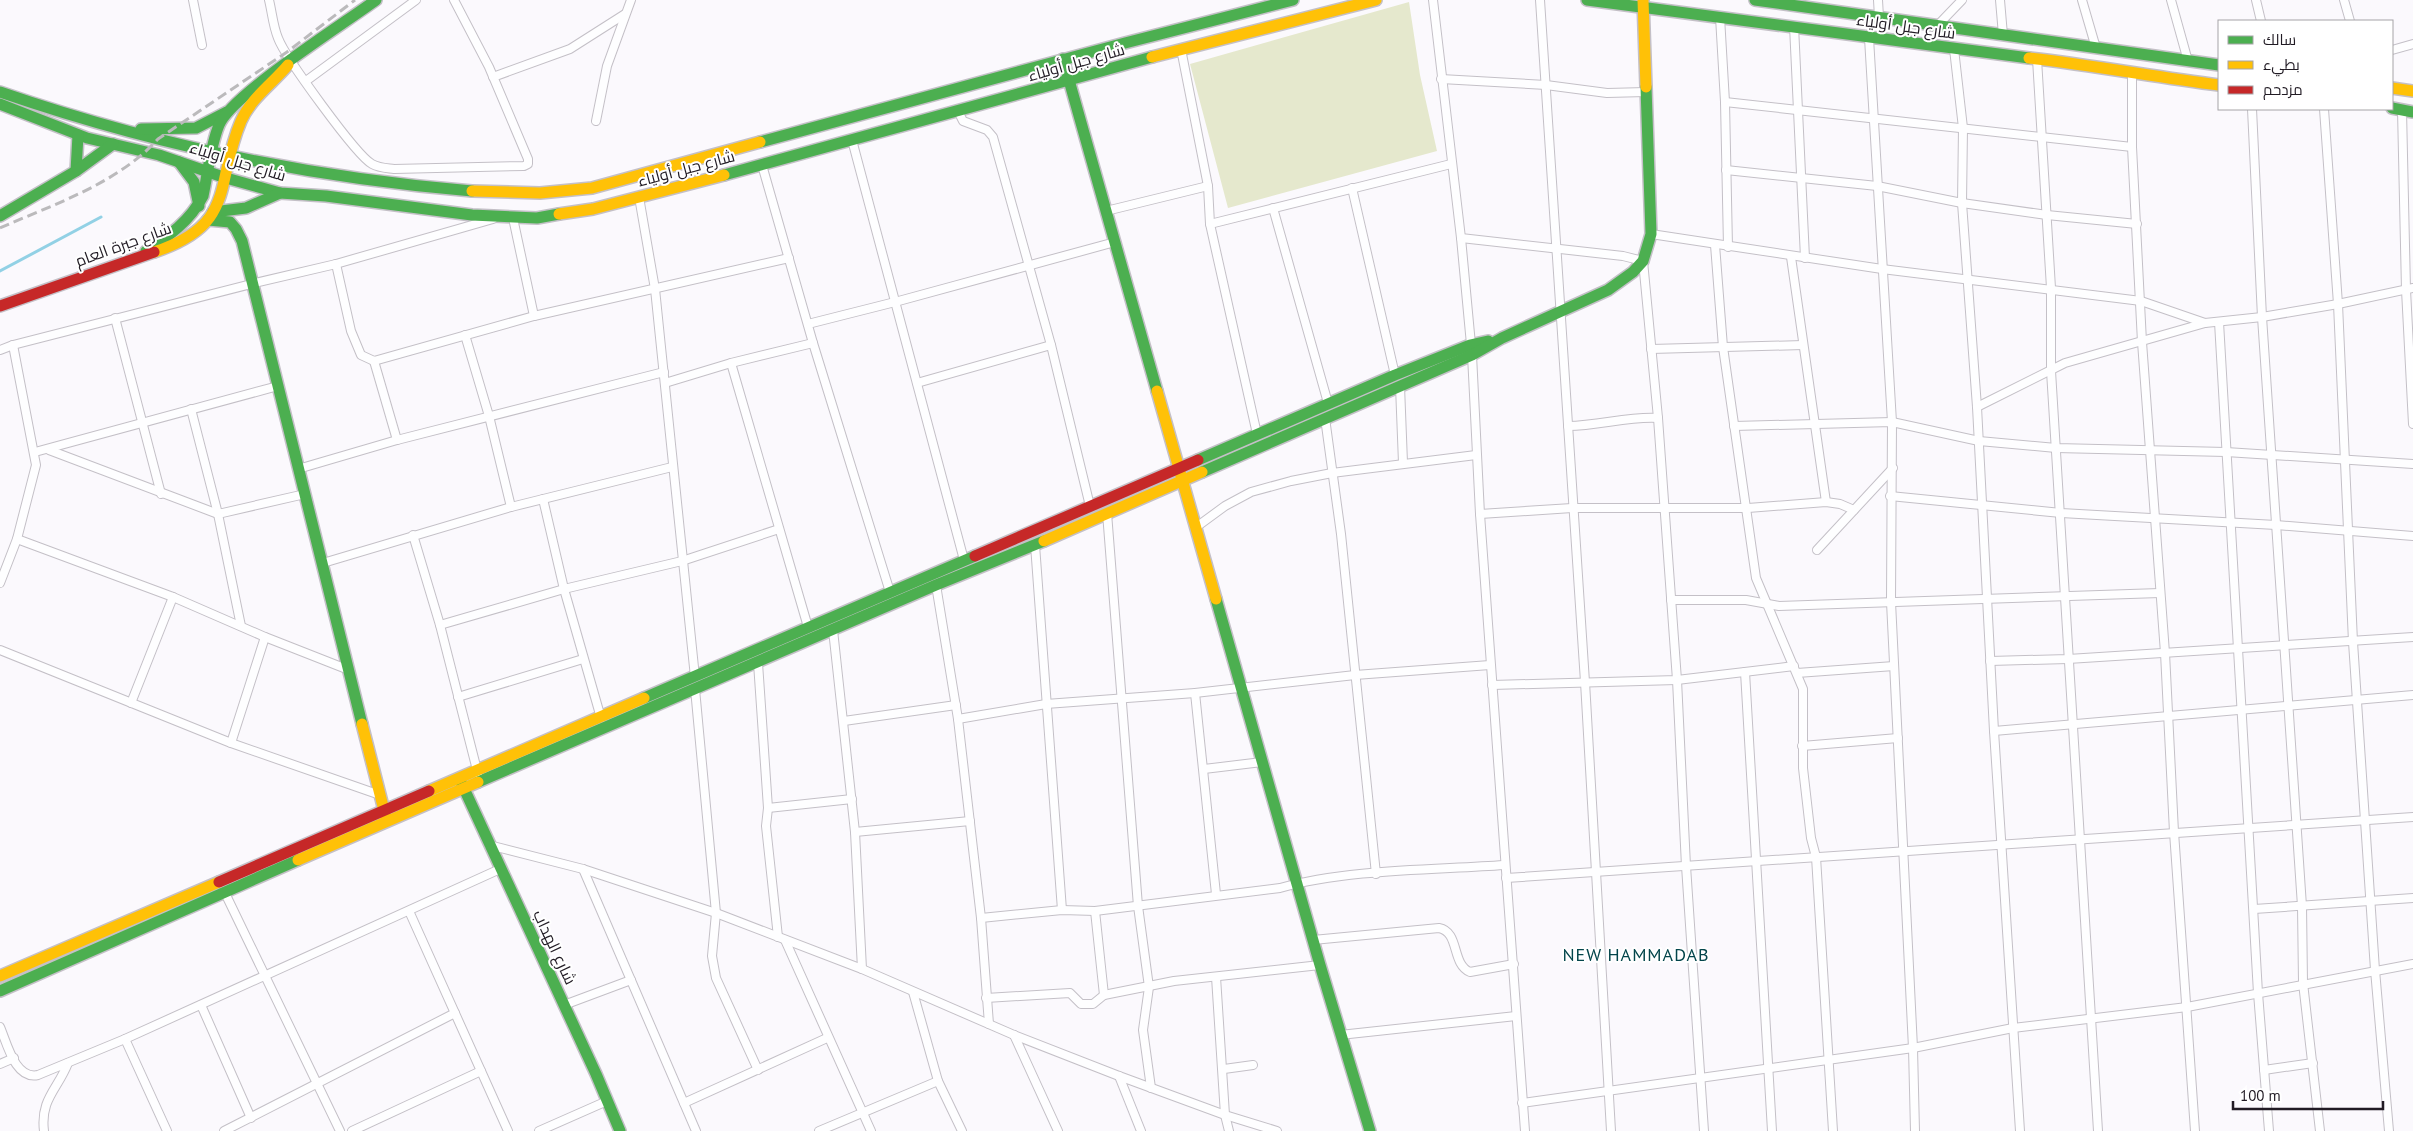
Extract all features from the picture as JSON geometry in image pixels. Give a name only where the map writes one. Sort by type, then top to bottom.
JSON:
[{"type":"street","points":[[193,0],[202,45]]},
{"type":"street","points":[[269,0],[278,39],[290,63],[306,81],[358,152],[370,164],[382,168],[524,166],[528,164],[528,160],[493,77],[454,0]]},
{"type":"street","points":[[138,256],[180,228],[199,206],[219,125],[227,112],[247,93],[376,0]]},
{"type":"street","points":[[306,81],[416,0]]},
{"type":"street","points":[[596,121],[607,66],[631,0]]},
{"type":"street","name":"شارع جبل أولياء","points":[[0,92],[82,119],[183,145],[328,172],[468,191],[508,194],[566,192],[601,185],[1063,59],[1293,0]]},
{"type":"street","name":"شارع جبل أولياء","points":[[0,104],[78,135],[177,160],[226,178],[280,193],[326,196],[472,215],[509,217],[558,216],[762,165],[1068,82],[1181,49],[1376,0]]},
{"type":"street","points":[[1433,0],[1461,238],[1471,350],[1490,665],[1504,865],[1514,964],[1525,1131]]},
{"type":"street","points":[[1540,0],[1597,871],[1611,1131]]},
{"type":"street","name":"شارع جبل أولياء","points":[[1587,0],[1643,4],[1869,38],[2100,66],[2132,74],[2218,85]]},
{"type":"street","name":"شارع جبل أولياء","points":[[1755,0],[1801,3],[1937,26],[2218,65]]},
{"type":"street","points":[[1878,0],[1879,17]]},
{"type":"street","points":[[1937,26],[1962,0]]},
{"type":"street","points":[[2000,0],[2003,35]]},
{"type":"street","points":[[2082,0],[2096,48]]},
{"type":"street","points":[[2171,0],[2188,60]]},
{"type":"street","points":[[2256,0],[2262,20]]},
{"type":"street","points":[[2344,0],[2350,20]]},
{"type":"street","points":[[1643,4],[1650,234],[1643,261],[1658,418],[1677,680],[1686,866],[1704,1131]]},
{"type":"street","points":[[493,77],[570,49],[626,14]]},
{"type":"street","points":[[1720,17],[1725,102],[1728,247]]},
{"type":"street","points":[[1794,26],[1805,258]]},
{"type":"street","points":[[1869,38],[1872,118],[1892,422],[1890,496],[1891,602],[1913,1048],[1915,1131]]},
{"type":"street","points":[[2393,50],[2413,44]]},
{"type":"street","points":[[1181,49],[1208,186],[1210,224],[1257,434]]},
{"type":"street","points":[[1954,49],[1963,128],[1962,203],[1977,406],[1986,600],[2020,1131]]},
{"type":"street","points":[[1063,59],[1181,481],[1242,688],[1340,1036],[1370,1131]]},
{"type":"street","points":[[2037,59],[2051,288],[2051,371],[2098,1131]]},
{"type":"street","name":"شارع جبرة العام","points":[[0,306],[138,256],[173,246],[187,238],[211,216],[226,178],[236,132],[245,112],[290,63]]},
{"type":"street","points":[[2132,74],[2132,147],[2142,342],[2165,652],[2174,832],[2195,1131]]},
{"type":"street","points":[[1441,79],[1546,85],[1606,93],[1646,92]]},
{"type":"street","points":[[2393,88],[2413,91]]},
{"type":"street","points":[[1725,102],[2132,147]]},
{"type":"street","points":[[2252,110],[2270,455],[2290,707],[2302,906],[2303,983],[2320,1131]]},
{"type":"street","points":[[2324,110],[2338,304],[2353,642],[2389,1131]]},
{"type":"street","points":[[2402,110],[2410,289],[2413,424]]},
{"type":"street","points":[[958,111],[963,121],[987,130],[993,137],[1051,345],[1090,506]]},
{"type":"street","points":[[107,125],[148,130],[196,128],[227,112]]},
{"type":"street","points":[[76,171],[78,135]]},
{"type":"street","points":[[852,140],[964,560]]},
{"type":"street","points":[[0,216],[76,171],[113,144]]},
{"type":"street","points":[[177,160],[195,183],[199,197],[199,206]]},
{"type":"street","points":[[1210,224],[1451,164]]},
{"type":"street","points":[[762,165],[808,324],[890,592]]},
{"type":"street","points":[[1726,170],[1877,186],[1962,203],[2047,215],[2137,224]]},
{"type":"street","points":[[1106,210],[1208,186]]},
{"type":"street","points":[[1352,188],[1394,375]]},
{"type":"street","points":[[211,216],[246,208],[260,200],[280,193]]},
{"type":"street","points":[[639,197],[655,289],[695,683],[716,914],[712,956],[716,978],[758,1070]]},
{"type":"street","points":[[1273,208],[1328,403]]},
{"type":"street","points":[[211,216],[225,218],[233,224],[242,241],[386,816]]},
{"type":"street","points":[[0,350],[115,318],[336,264],[509,217],[534,316]]},
{"type":"street","points":[[1650,234],[1791,257],[2051,288],[2141,301],[2205,323]]},
{"type":"street","points":[[1461,238],[1623,256],[1643,261]]},
{"type":"street","points":[[808,324],[1115,242]]},
{"type":"street","points":[[1715,245],[1723,347],[1748,508],[1756,578],[1766,605],[1796,669],[1804,698],[1802,746],[1808,819],[1816,857],[1833,1131]]},
{"type":"street","points":[[1791,257],[1813,422],[1826,502]]},
{"type":"street","points":[[336,264],[351,331],[361,355],[374,361],[534,316],[789,258]]},
{"type":"street","points":[[0,976],[386,816],[695,683],[808,627],[1328,403],[1394,375],[1502,338],[1608,290],[1643,261]]},
{"type":"street","points":[[1977,406],[2065,363],[2205,323],[2262,317],[2410,289]]},
{"type":"street","points":[[115,318],[160,494]]},
{"type":"street","points":[[2220,322],[2237,647],[2258,992],[2269,1131]]},
{"type":"street","points":[[465,335],[489,416],[511,507]]},
{"type":"street","points":[[665,384],[731,364],[814,343]]},
{"type":"street","points":[[0,583],[16,539],[34,478],[35,452],[13,345]]},
{"type":"street","points":[[916,383],[1051,345]]},
{"type":"street","points":[[1651,350],[1803,345]]},
{"type":"street","points":[[479,776],[601,718],[695,683],[758,663],[936,585],[1034,545],[1400,386],[1471,350]]},
{"type":"street","points":[[374,361],[397,440]]},
{"type":"street","points":[[731,364],[808,627]]},
{"type":"street","points":[[298,469],[397,440],[664,372]]},
{"type":"street","points":[[35,452],[278,386]]},
{"type":"street","points":[[1400,386],[1403,463]]},
{"type":"street","points":[[191,409],[218,514],[242,626]]},
{"type":"street","points":[[1568,426],[1592,426],[1642,417],[1658,418]]},
{"type":"street","points":[[1324,418],[1341,534],[1376,874]]},
{"type":"street","points":[[1734,426],[1813,422],[1892,422],[1979,441],[2056,448],[2226,452],[2413,464]]},
{"type":"street","points":[[48,450],[160,494],[218,514],[305,494]]},
{"type":"street","points":[[1195,528],[1225,506],[1252,492],[1332,473],[1476,455]]},
{"type":"street","points":[[323,563],[511,507],[672,468]]},
{"type":"street","points":[[1817,550],[1892,468]]},
{"type":"street","points":[[1890,496],[2061,513],[2276,525],[2413,536]]},
{"type":"street","points":[[543,499],[564,588],[601,718]]},
{"type":"street","points":[[1480,514],[1572,508],[1748,508],[1826,502],[1840,504],[1854,510]]},
{"type":"street","points":[[1107,513],[1138,906],[1149,987],[1143,1030],[1151,1088]]},
{"type":"street","points":[[440,625],[564,588],[682,561],[780,529]]},
{"type":"street","points":[[412,535],[440,625],[479,776]]},
{"type":"street","points":[[16,539],[173,597],[265,637],[349,670]]},
{"type":"street","points":[[1034,545],[1062,910]]},
{"type":"street","points":[[936,585],[958,719],[981,918],[989,1024]]},
{"type":"street","points":[[1671,600],[1746,600],[1778,606],[2160,593]]},
{"type":"street","points":[[131,703],[173,597]]},
{"type":"street","points":[[833,630],[855,832],[862,969]]},
{"type":"street","points":[[231,744],[265,637]]},
{"type":"street","points":[[1990,661],[2068,660],[2237,647],[2353,642],[2413,637]]},
{"type":"street","points":[[0,650],[231,744],[380,795]]},
{"type":"street","points":[[458,697],[583,659]]},
{"type":"street","points":[[758,663],[768,808],[766,826],[782,938],[871,1131]]},
{"type":"street","points":[[958,719],[1046,704],[1194,693],[1355,675],[1490,665]]},
{"type":"street","points":[[1492,685],[1677,680],[1745,672],[1894,666]]},
{"type":"street","points":[[1745,672],[1772,1131]]},
{"type":"street","points":[[1194,693],[1204,769],[1216,894]]},
{"type":"street","points":[[1994,732],[2413,695]]},
{"type":"street","points":[[844,721],[956,705]]},
{"type":"street","points":[[1802,746],[1898,738]]},
{"type":"street","points":[[1204,769],[1262,762]]},
{"type":"street","name":"شارع الهداب","points":[[461,783],[620,1131]]},
{"type":"street","points":[[768,808],[852,799]]},
{"type":"street","points":[[0,991],[225,893],[386,816]]},
{"type":"street","points":[[1506,878],[2413,817]]},
{"type":"street","points":[[855,832],[970,821]]},
{"type":"street","points":[[489,845],[583,869],[716,914],[862,969],[1014,1036],[1225,1115],[1277,1131]]},
{"type":"street","points":[[981,918],[1062,910],[1095,911],[1376,874],[1504,865]]},
{"type":"street","points":[[0,1027],[20,1071],[33,1076],[125,1039],[500,869]]},
{"type":"street","points":[[583,869],[696,1131]]},
{"type":"street","points":[[225,893],[319,1084],[340,1131]]},
{"type":"street","points":[[2254,909],[2413,898]]},
{"type":"street","points":[[409,911],[508,1131]]},
{"type":"street","points":[[1095,911],[1104,995]]},
{"type":"street","points":[[1313,940],[1439,928],[1445,929],[1450,934],[1462,966],[1470,972],[1514,964]]},
{"type":"street","points":[[1522,1103],[1913,1048],[2013,1028],[2187,1007],[2303,983],[2413,964]]},
{"type":"street","points":[[986,998],[1070,993],[1081,1004],[1093,1004],[1104,995],[1174,981],[1320,965]]},
{"type":"street","points":[[1216,977],[1224,1069],[1225,1115],[1229,1131]]},
{"type":"street","points":[[564,1006],[631,980]]},
{"type":"street","points":[[913,992],[938,1081],[962,1131]]},
{"type":"street","points":[[201,1005],[251,1118]]},
{"type":"street","points":[[224,1131],[455,1013]]},
{"type":"street","points":[[1340,1036],[1516,1016]]},
{"type":"street","points":[[1014,1036],[1058,1131]]},
{"type":"street","points":[[684,1103],[828,1038]]},
{"type":"street","points":[[125,1039],[167,1131]]},
{"type":"street","points":[[0,1064],[14,1058]]},
{"type":"street","points":[[44,1131],[43,1114],[47,1100],[68,1063]]},
{"type":"street","points":[[2264,1070],[2313,1063]]},
{"type":"street","points":[[1224,1069],[1253,1065]]},
{"type":"street","points":[[352,1131],[482,1071]]},
{"type":"street","points":[[1119,1076],[1141,1131]]},
{"type":"street","points":[[819,1131],[938,1081]]},
{"type":"street","points":[[539,1131],[607,1101]]},
{"type":"green space","points":[[1409,2],[1420,75],[1437,151],[1228,208],[1190,64]]},
{"type":"waterway","points":[[0,271],[101,217]]},
{"type":"railway","points":[[0,228],[63,201],[124,169],[158,139],[287,52],[355,0]]},
{"type":"traffic: fast","points":[[146,251],[178,227],[198,205],[203,196],[216,133],[228,112],[266,78],[376,0]]},
{"type":"traffic: fast","points":[[760,142],[1125,43],[1293,0]]},
{"type":"traffic: fast","points":[[1587,0],[2029,58]]},
{"type":"traffic: fast","points":[[1755,0],[2218,65]]},
{"type":"traffic: fast","points":[[724,175],[1152,57]]},
{"type":"traffic: fast","points":[[1063,59],[1157,391]]},
{"type":"traffic: fast","points":[[1202,472],[1472,355],[1502,338],[1608,290],[1633,272],[1643,261],[1651,234],[1646,87]]},
{"type":"traffic: fast","points":[[0,92],[115,128],[233,156],[292,168],[352,177],[472,191]]},
{"type":"traffic: fast","points":[[0,104],[87,138],[159,155],[226,178],[280,193],[326,196],[472,215],[537,218],[559,214]]},
{"type":"traffic: fast","points":[[2393,108],[2413,112]]},
{"type":"traffic: fast","points":[[141,129],[196,128],[227,112]]},
{"type":"traffic: fast","points":[[76,171],[78,135]]},
{"type":"traffic: fast","points":[[0,216],[76,171],[113,144]]},
{"type":"traffic: fast","points":[[179,162],[194,182],[199,206]]},
{"type":"traffic: fast","points":[[213,212],[246,208],[280,193]]},
{"type":"traffic: fast","points":[[208,220],[230,222],[242,241],[362,724]]},
{"type":"traffic: fast","points":[[1198,460],[1395,375],[1470,345],[1488,341]]},
{"type":"traffic: fast","points":[[478,782],[936,585],[1044,541]]},
{"type":"traffic: fast","points":[[644,698],[975,556]]},
{"type":"traffic: fast","points":[[1216,599],[1320,965],[1370,1131]]},
{"type":"traffic: fast","points":[[461,782],[596,1074],[620,1131]]},
{"type":"traffic: fast","points":[[0,991],[298,860]]},
{"type":"traffic: slow","points":[[1152,57],[1376,0]]},
{"type":"traffic: slow","points":[[1643,0],[1646,87]]},
{"type":"traffic: slow","points":[[2029,58],[2218,85]]},
{"type":"traffic: slow","points":[[154,252],[181,241],[199,229],[211,215],[219,200],[233,144],[245,113],[256,98],[288,65]]},
{"type":"traffic: slow","points":[[2393,88],[2413,91]]},
{"type":"traffic: slow","points":[[472,191],[540,193],[592,188],[760,142]]},
{"type":"traffic: slow","points":[[559,214],[593,209],[724,175]]},
{"type":"traffic: slow","points":[[1157,391],[1216,599]]},
{"type":"traffic: slow","points":[[1044,541],[1202,472]]},
{"type":"traffic: slow","points":[[429,791],[644,698]]},
{"type":"traffic: slow","points":[[362,724],[386,818]]},
{"type":"traffic: slow","points":[[298,860],[478,782]]},
{"type":"traffic: slow","points":[[0,976],[219,882]]},
{"type":"traffic: jam","points":[[0,306],[154,252]]},
{"type":"traffic: jam","points":[[975,556],[1198,460]]},
{"type":"traffic: jam","points":[[219,882],[429,791]]},
{"type":"district","name":"NEW HAMMADAB","points":[[1636,954]]}]
